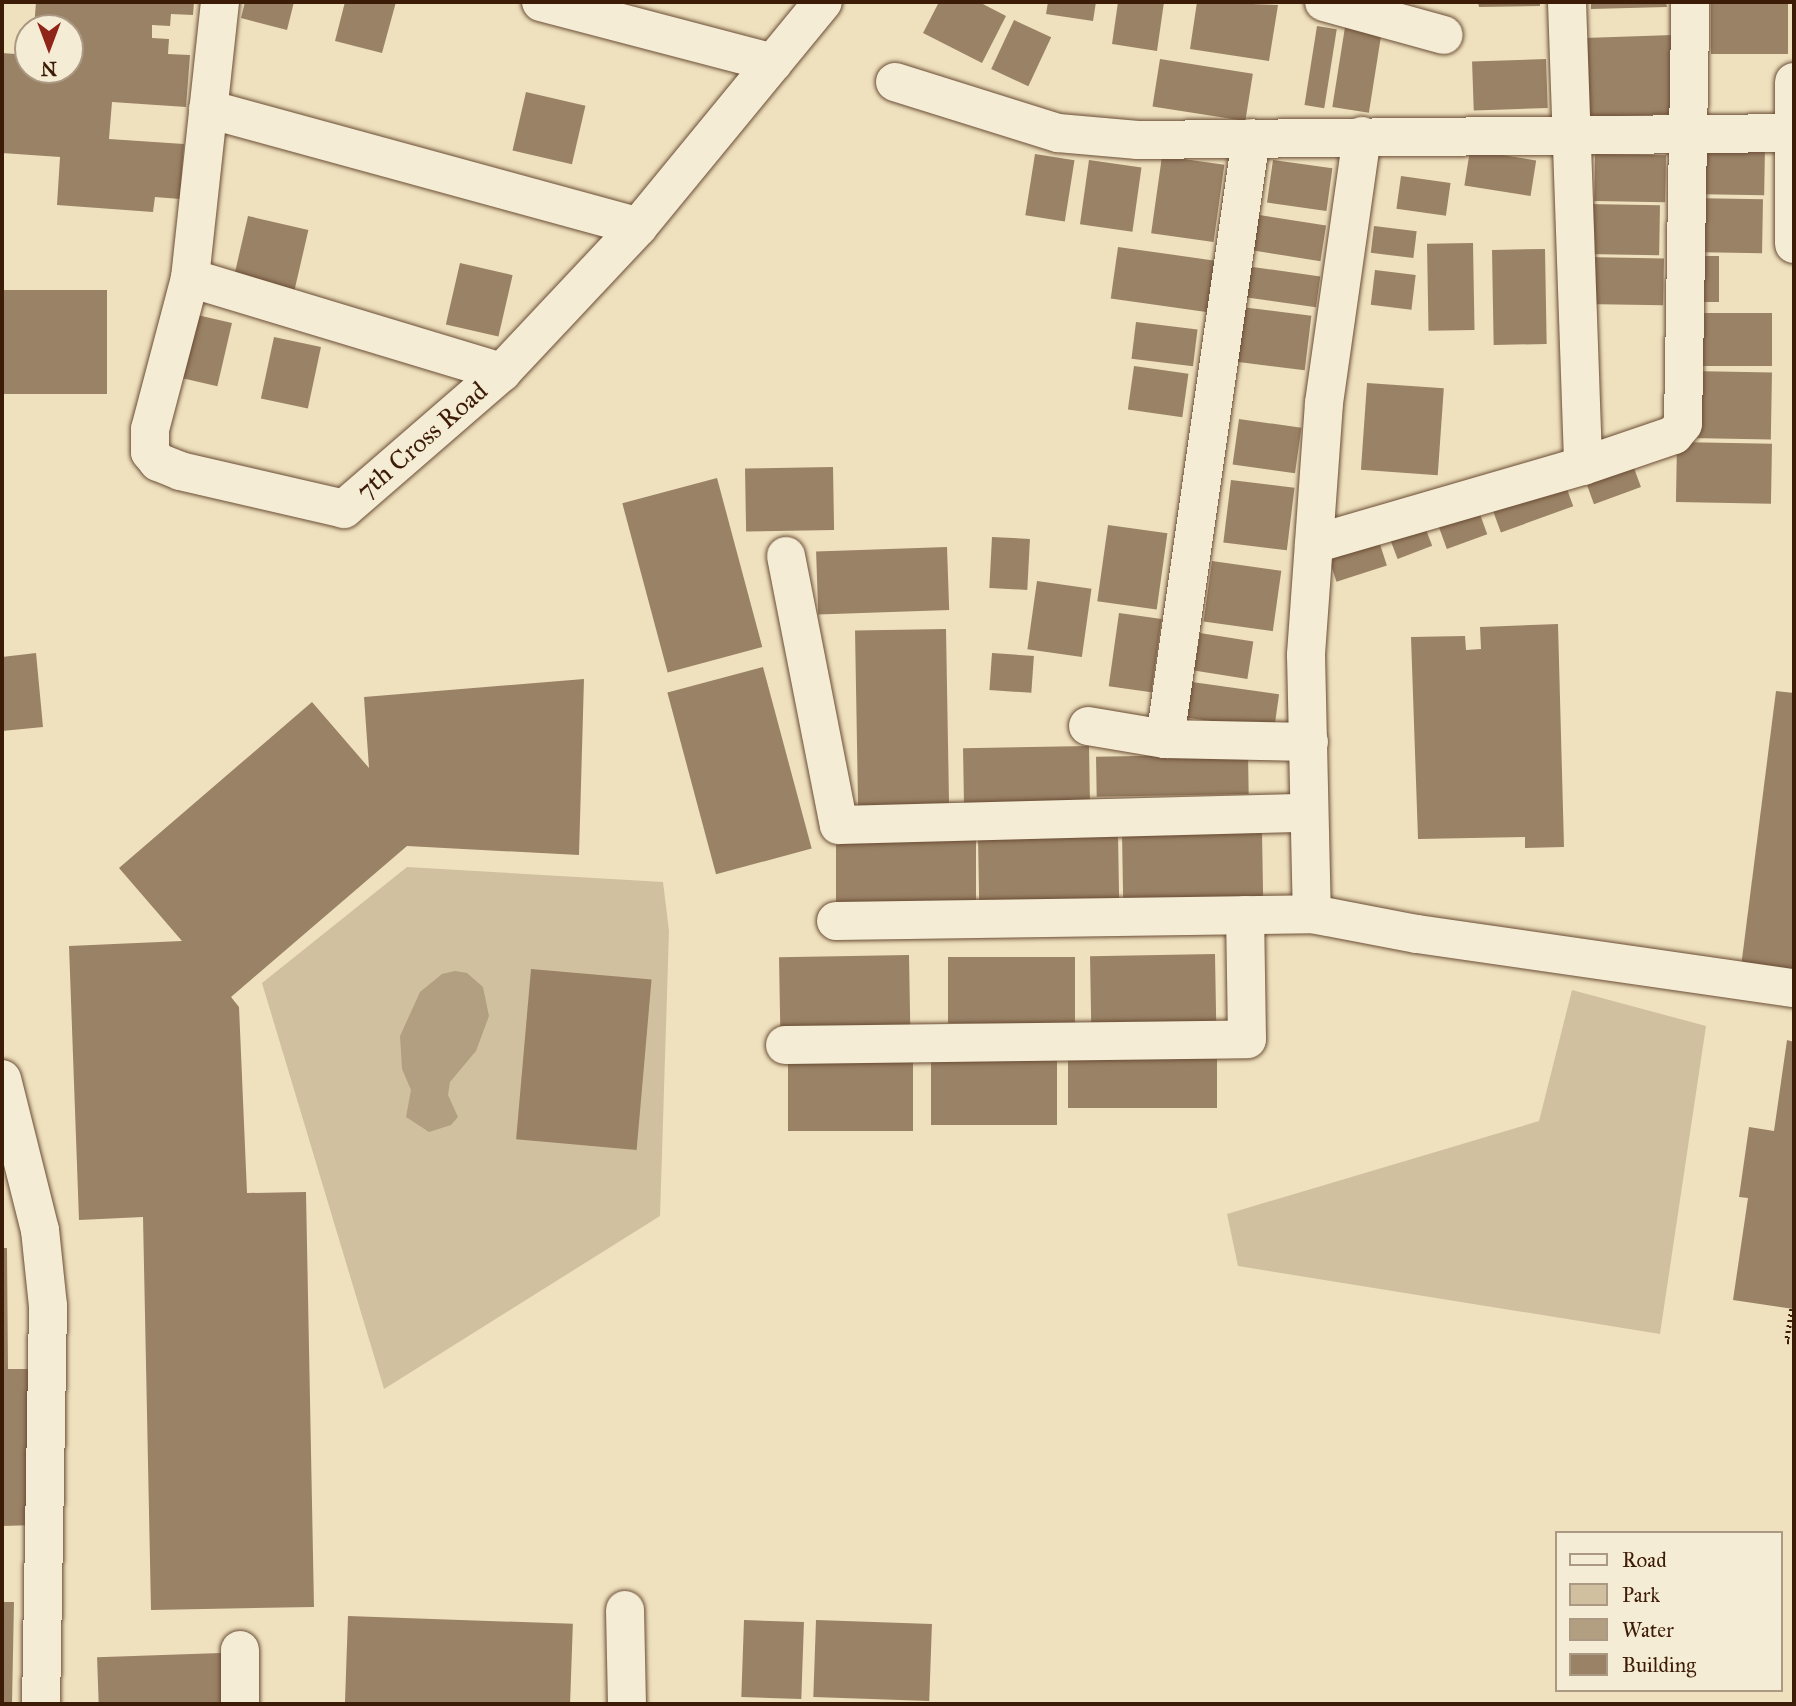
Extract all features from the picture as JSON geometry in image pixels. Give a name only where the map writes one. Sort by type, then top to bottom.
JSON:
[{"type":"street","name":"7th Cross Road","points":[[219,2],[190,278],[150,429],[150,452],[158,462],[180,471],[344,509],[502,372],[638,227],[823,2]]},
{"type":"street","points":[[541,2],[773,63]]},
{"type":"street","points":[[1324,2],[1444,35]]},
{"type":"street","points":[[1567,2],[1575,134],[1583,466]]},
{"type":"street","points":[[1314,544],[1583,466],[1674,435],[1683,424],[1686,409],[1685,135],[1690,2]]},
{"type":"street","points":[[895,82],[1058,133],[1138,140],[1794,133]]},
{"type":"street","points":[[1794,82],[1794,244]]},
{"type":"street","points":[[208,109],[638,227]]},
{"type":"street","points":[[1312,914],[1307,813],[1309,742],[1306,655],[1324,403],[1362,136]]},
{"type":"street","points":[[1165,739],[1251,138]]},
{"type":"street","points":[[190,278],[502,372]]},
{"type":"street","points":[[786,556],[839,825],[1307,813]]},
{"type":"street","points":[[1088,726],[1165,739],[1309,742]]},
{"type":"street","points":[[836,920],[1312,914],[1417,934],[1794,988]]},
{"type":"street","points":[[785,1045],[1247,1039],[1245,915]]},
{"type":"street","points":[[2,1079],[40,1230],[48,1306],[41,1704]]},
{"type":"street","points":[[625,1610],[627,1704]]},
{"type":"street","points":[[240,1650],[240,1704]]},
{"type":"path","points":[[1792,1309],[1787,1341],[1794,1342]]},
{"type":"green space","points":[[407,867],[663,882],[669,931],[660,1216],[384,1389],[262,983]]},
{"type":"green space","points":[[1572,990],[1706,1026],[1660,1334],[1238,1266],[1227,1214],[1539,1121]]},
{"type":"water","points":[[455,971],[467,973],[483,987],[489,1016],[476,1051],[450,1082],[448,1095],[458,1117],[451,1125],[429,1132],[406,1117],[411,1090],[402,1069],[400,1036],[420,992],[442,974]]},
{"type":"building","points":[[36,2],[194,2],[193,15],[171,14],[170,26],[152,25],[152,38],[169,39],[168,54],[190,55],[186,107],[112,102],[109,139],[184,144],[180,199],[155,197],[153,212],[57,205],[60,157],[2,153],[2,53],[14,54],[14,84],[84,84],[84,14],[35,14]]},
{"type":"building","points":[[245,2],[294,2],[287,30],[241,18]]},
{"type":"building","points":[[345,2],[396,2],[382,53],[335,41]]},
{"type":"building","points":[[939,2],[979,2],[1006,16],[982,63],[923,33]]},
{"type":"building","points":[[1048,2],[1096,2],[1093,21],[1046,14]]},
{"type":"building","points":[[1118,2],[1164,2],[1157,51],[1112,44]]},
{"type":"building","points":[[1197,2],[1278,5],[1269,61],[1190,49]]},
{"type":"building","points":[[1478,2],[1540,2],[1540,6],[1479,7]]},
{"type":"building","points":[[1591,2],[1666,2],[1667,7],[1591,9]]},
{"type":"building","points":[[1711,2],[1788,2],[1788,54],[1711,54]]},
{"type":"building","points":[[1014,20],[1051,37],[1028,86],[991,69]]},
{"type":"building","points":[[1317,26],[1337,29],[1324,108],[1304,105]]},
{"type":"building","points":[[1345,27],[1382,33],[1369,113],[1332,107]]},
{"type":"building","points":[[1673,35],[1676,114],[1587,117],[1584,38]]},
{"type":"building","points":[[1160,59],[1253,74],[1245,121],[1152,106]]},
{"type":"building","points":[[1546,59],[1548,108],[1474,111],[1472,62]]},
{"type":"building","points":[[526,92],[585,106],[572,164],[513,150]]},
{"type":"building","points":[[1690,146],[1765,147],[1764,195],[1689,194]]},
{"type":"building","points":[[1470,150],[1536,160],[1531,196],[1464,186]]},
{"type":"building","points":[[1035,154],[1075,160],[1065,221],[1025,215]]},
{"type":"building","points":[[1595,154],[1666,155],[1665,202],[1594,201]]},
{"type":"building","points":[[1162,156],[1224,165],[1214,242],[1151,233]]},
{"type":"building","points":[[1089,160],[1141,167],[1132,232],[1080,224]]},
{"type":"building","points":[[1273,160],[1332,168],[1326,211],[1267,203]]},
{"type":"building","points":[[1401,176],[1451,183],[1446,216],[1396,209]]},
{"type":"building","points":[[1690,198],[1763,199],[1762,253],[1689,252]]},
{"type":"building","points":[[1586,204],[1660,205],[1659,255],[1585,254]]},
{"type":"building","points":[[1253,214],[1326,226],[1320,261],[1247,250]]},
{"type":"building","points":[[248,216],[308,230],[294,291],[234,277]]},
{"type":"building","points":[[1374,226],[1417,231],[1413,258],[1371,253]]},
{"type":"building","points":[[1473,243],[1475,330],[1429,331],[1427,244]]},
{"type":"building","points":[[1118,247],[1217,261],[1210,312],[1111,298]]},
{"type":"building","points":[[1545,249],[1547,344],[1494,345],[1492,250]]},
{"type":"building","points":[[1691,256],[1719,256],[1719,302],[1691,302]]},
{"type":"building","points":[[1585,257],[1664,258],[1663,305],[1584,304]]},
{"type":"building","points":[[460,263],[513,275],[498,337],[446,324]]},
{"type":"building","points":[[1246,266],[1320,276],[1316,307],[1242,297]]},
{"type":"building","points":[[1375,270],[1416,275],[1411,310],[1371,305]]},
{"type":"building","points":[[2,290],[107,290],[107,394],[2,394]]},
{"type":"building","points":[[1233,306],[1311,316],[1305,370],[1226,361]]},
{"type":"building","points":[[1691,313],[1772,313],[1772,366],[1691,366]]},
{"type":"building","points":[[193,314],[232,323],[217,386],[178,377]]},
{"type":"building","points":[[1136,322],[1198,330],[1193,366],[1131,359]]},
{"type":"building","points":[[274,337],[321,347],[308,409],[261,399]]},
{"type":"building","points":[[1134,366],[1188,374],[1182,417],[1128,410]]},
{"type":"building","points":[[1691,371],[1772,372],[1771,439],[1690,438]]},
{"type":"building","points":[[1367,383],[1444,388],[1438,475],[1361,470]]},
{"type":"building","points":[[1239,419],[1301,428],[1295,473],[1233,465]]},
{"type":"building","points":[[1677,442],[1772,444],[1771,504],[1676,502]]},
{"type":"building","points":[[1630,457],[1641,487],[1594,504],[1583,474]]},
{"type":"building","points":[[833,467],[834,530],[746,532],[745,469]]},
{"type":"building","points":[[717,478],[762,647],[668,672],[622,503]]},
{"type":"building","points":[[1563,478],[1573,506],[1501,533],[1491,504]]},
{"type":"building","points":[[1231,480],[1295,488],[1287,550],[1223,543]]},
{"type":"building","points":[[1477,506],[1487,534],[1447,549],[1437,521]]},
{"type":"building","points":[[1420,514],[1432,546],[1398,559],[1385,527]]},
{"type":"building","points":[[1108,525],[1167,533],[1157,610],[1097,601]]},
{"type":"building","points":[[1377,535],[1387,565],[1336,582],[1327,551]]},
{"type":"building","points":[[992,537],[1030,539],[1027,590],[989,588]]},
{"type":"building","points":[[947,547],[949,610],[818,615],[816,552]]},
{"type":"building","points":[[1212,561],[1281,571],[1273,631],[1204,621]]},
{"type":"building","points":[[1037,581],[1091,589],[1082,657],[1027,649]]},
{"type":"building","points":[[1119,613],[1162,619],[1151,692],[1109,686]]},
{"type":"building","points":[[1558,624],[1564,847],[1525,848],[1525,837],[1418,839],[1411,637],[1465,636],[1466,650],[1481,649],[1480,627]]},
{"type":"building","points":[[946,629],[949,809],[858,811],[855,631]]},
{"type":"building","points":[[1200,633],[1253,641],[1247,679],[1194,671]]},
{"type":"building","points":[[36,653],[43,727],[2,731],[2,657]]},
{"type":"building","points":[[992,653],[1034,656],[1031,693],[989,690]]},
{"type":"building","points":[[763,667],[812,849],[716,874],[667,693]]},
{"type":"building","points":[[584,679],[579,855],[407,846],[231,997],[239,1007],[247,1193],[306,1192],[314,1607],[151,1610],[143,1217],[79,1220],[69,946],[182,941],[119,868],[312,702],[369,768],[364,697]]},
{"type":"building","points":[[1185,681],[1279,694],[1274,730],[1180,717]]},
{"type":"building","points":[[1776,691],[1794,693],[1794,973],[1741,967]]},
{"type":"building","points":[[1089,746],[1090,810],[964,812],[963,748]]},
{"type":"building","points":[[1248,754],[1249,794],[1097,797],[1096,757]]},
{"type":"building","points":[[1262,832],[1263,908],[1123,910],[1122,834]]},
{"type":"building","points":[[836,834],[976,834],[976,910],[836,910]]},
{"type":"building","points":[[1118,834],[1119,910],[979,912],[978,836]]},
{"type":"building","points":[[1215,954],[1216,1021],[1091,1023],[1090,956]]},
{"type":"building","points":[[909,955],[910,1030],[780,1032],[779,957]]},
{"type":"building","points":[[948,957],[1075,957],[1075,1023],[948,1023]]},
{"type":"building","points":[[531,969],[652,980],[637,1150],[516,1139]]},
{"type":"building","points":[[1787,1040],[1794,1042],[1794,1309],[1733,1300],[1748,1198],[1739,1197],[1749,1127],[1774,1131]]},
{"type":"building","points":[[1068,1059],[1217,1059],[1217,1108],[1068,1108]]},
{"type":"building","points":[[788,1060],[913,1060],[913,1131],[788,1131]]},
{"type":"building","points":[[931,1060],[1057,1060],[1057,1125],[931,1125]]},
{"type":"building","points":[[2,1248],[7,1248],[8,1369],[35,1369],[36,1525],[2,1526]]},
{"type":"building","points":[[2,1602],[14,1602],[12,1704],[2,1704]]},
{"type":"building","points":[[348,1616],[573,1624],[570,1704],[345,1704]]},
{"type":"building","points":[[744,1620],[804,1622],[801,1699],[741,1697]]},
{"type":"building","points":[[816,1620],[932,1624],[929,1701],[813,1697]]},
{"type":"building","points":[[221,1653],[223,1704],[99,1704],[97,1657]]}]
